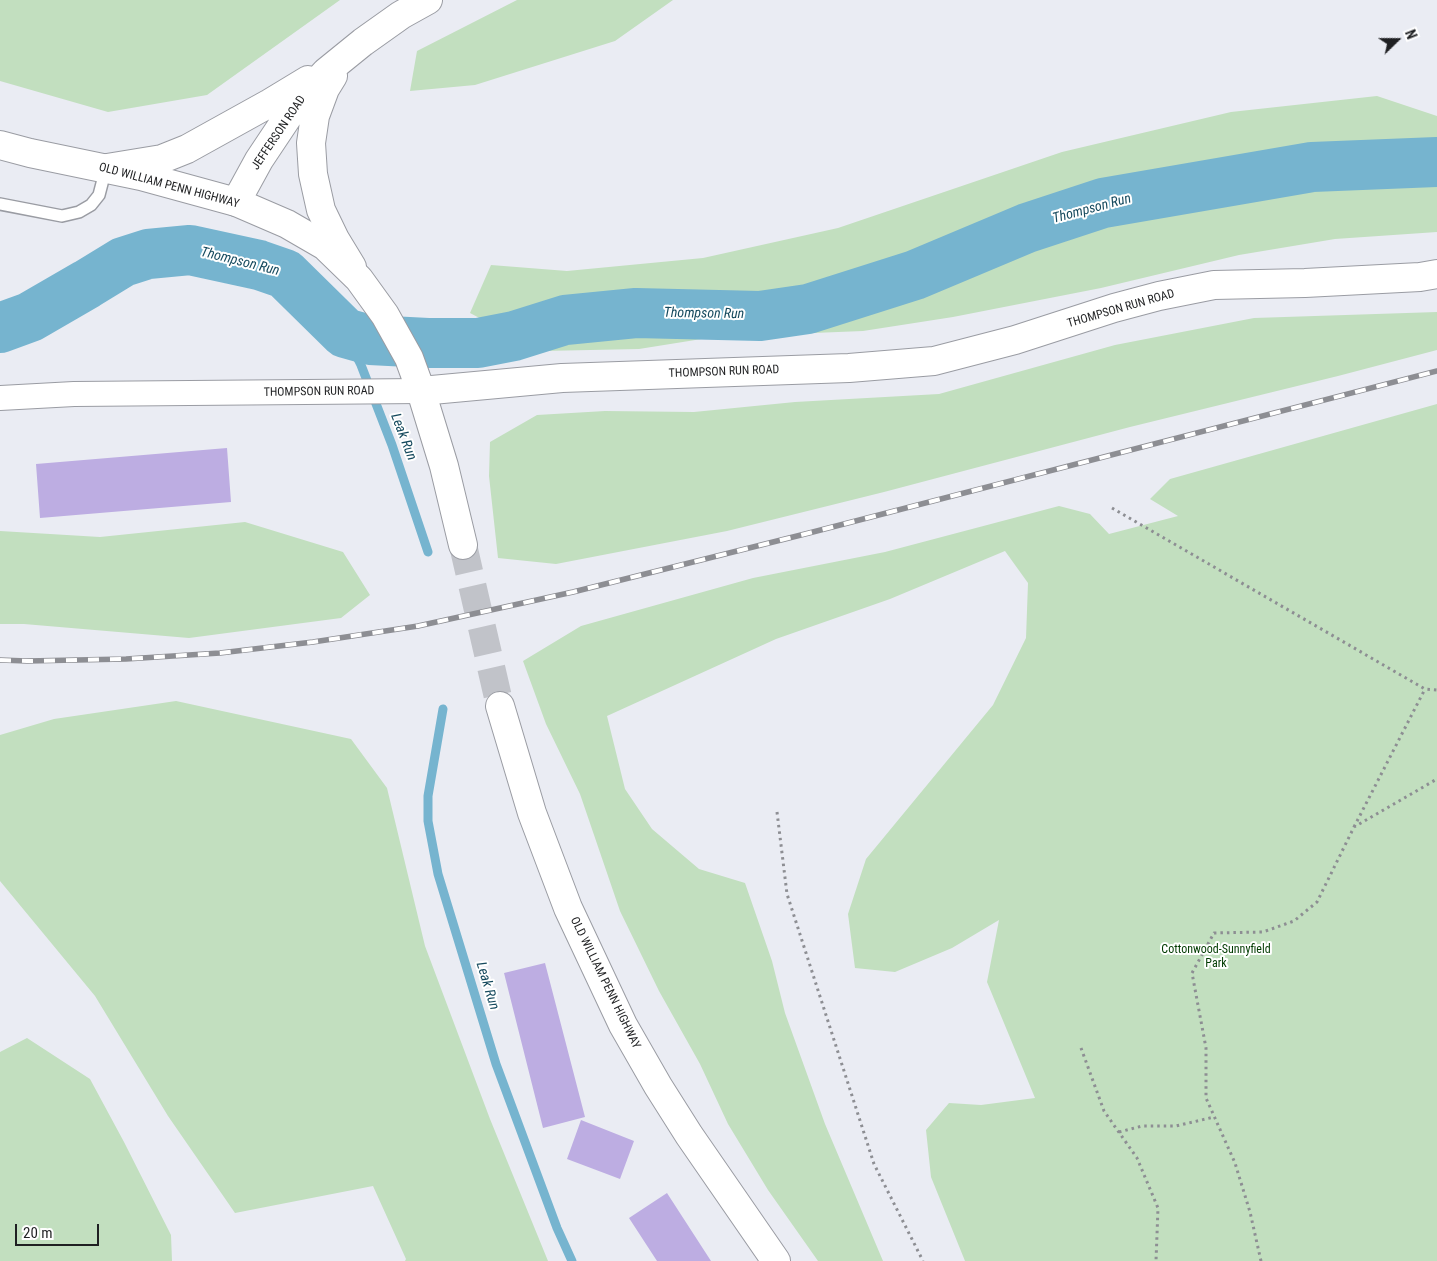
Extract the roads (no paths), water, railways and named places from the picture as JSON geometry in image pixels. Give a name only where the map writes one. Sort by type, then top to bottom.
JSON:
[{"type":"street","name":"JEFFERSON ROAD","points":[[236,202],[259,160],[297,103],[326,72],[401,15],[428,0]]},
{"type":"street","points":[[106,168],[162,159],[187,149],[270,103],[343,58]]},
{"type":"street","points":[[343,58],[325,89],[315,116],[311,143],[313,174],[321,210],[335,239],[359,279]]},
{"type":"street","name":"OLD WILLIAM PENN HIGHWAY","points":[[0,146],[141,176],[236,202],[287,224],[325,246],[359,279],[385,315],[409,358],[411,391],[444,466],[463,544]]},
{"type":"street","name":"THOMPSON RUN ROAD","points":[[0,398],[74,394],[411,391],[562,378],[849,368],[934,361],[1015,340],[1114,308],[1159,296],[1214,285],[1305,283],[1420,277],[1437,274]]},
{"type":"street","name":"OLD WILLIAM PENN HIGHWAY","points":[[500,706],[532,812],[568,908],[623,1025],[689,1135],[776,1261]]},
{"type":"lane","points":[[0,204],[62,216],[79,212],[91,205],[99,195],[106,168]]},
{"type":"waterway","name":"Thompson Run","points":[[0,328],[30,317],[123,262],[148,254],[190,250],[259,265],[285,274],[345,333],[370,340],[478,343],[514,336],[565,320],[636,313],[760,316],[808,309],[915,275],[1027,228],[1103,203],[1312,167],[1437,162]]},
{"type":"waterway","name":"Leak Run","points":[[345,333],[361,365],[392,445],[428,552]]},
{"type":"waterway","name":"Leak Run","points":[[443,709],[428,796],[428,821],[438,874],[496,1064],[557,1228],[572,1261]]},
{"type":"tunnel","points":[[463,545],[500,706]]},
{"type":"railway","points":[[0,660],[126,659],[220,653],[313,642],[418,626],[573,592],[809,533],[1437,371]]},
{"type":"park label","name":"Cottonwood-Sunnyfield Park","points":[[1216,957]]}]
